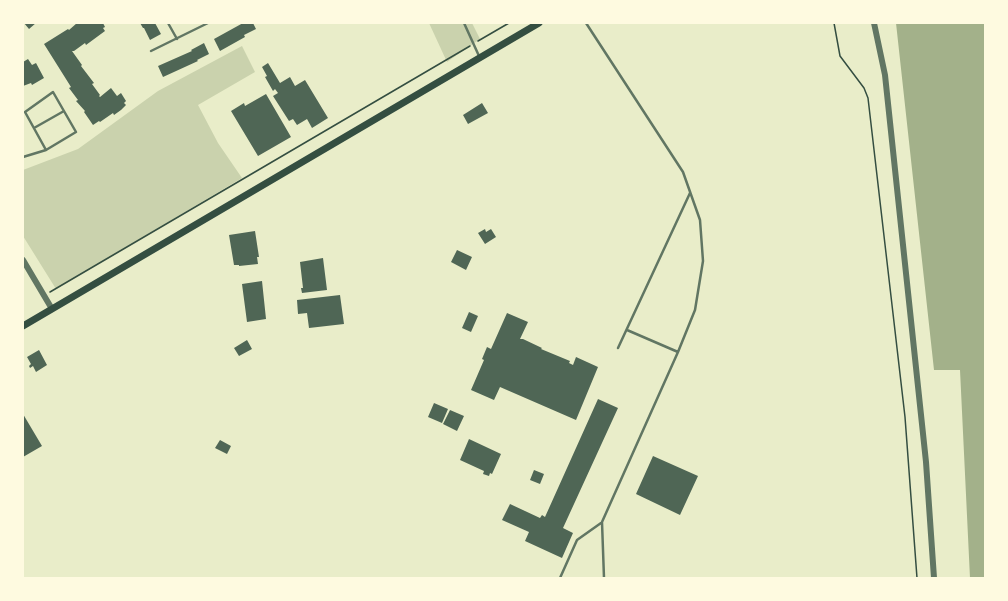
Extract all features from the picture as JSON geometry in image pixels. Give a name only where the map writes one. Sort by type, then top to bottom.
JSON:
[{"type":"main road","points":[[23,326],[539,23]]},
{"type":"street","points":[[874,23],[886,83],[926,462],[934,578]]},
{"type":"street","points":[[23,260],[52,309]]},
{"type":"lane","points":[[168,23],[177,39]]},
{"type":"lane","points":[[151,51],[208,23]]},
{"type":"lane","points":[[464,23],[480,58]]},
{"type":"lane","points":[[586,23],[683,172],[700,220],[703,261],[695,310],[678,352],[602,522],[604,578]]},
{"type":"lane","points":[[23,157],[46,150],[76,132],[53,92],[25,112],[46,150]]},
{"type":"lane","points":[[34,128],[64,111]]},
{"type":"lane","points":[[618,348],[690,193]]},
{"type":"lane","points":[[627,330],[678,352]]},
{"type":"lane","points":[[560,578],[577,540],[602,522]]},
{"type":"path","points":[[44,296],[510,23]]},
{"type":"path","points":[[834,23],[840,56],[864,88],[868,98],[905,417],[917,578]]},
{"type":"shaded area","points":[[429,23],[472,23],[480,39],[447,62]]},
{"type":"shaded area","points":[[896,23],[985,23],[985,578],[970,578],[960,370],[934,370]]},
{"type":"shaded area","points":[[242,46],[255,72],[198,105],[218,143],[242,178],[56,289],[23,236],[23,170],[78,149],[158,91]]},
{"type":"building","points":[[24,23],[36,23],[29,29]]},
{"type":"building","points":[[77,23],[103,23],[105,27],[103,28],[105,31],[86,45],[85,43],[72,51],[94,83],[92,84],[100,97],[111,88],[117,96],[121,93],[126,101],[124,103],[126,105],[121,110],[93,125],[84,112],[85,111],[76,101],[78,100],[69,88],[71,87],[44,44],[68,29],[69,30]]},
{"type":"building","points":[[140,23],[155,23],[161,34],[150,40]]},
{"type":"building","points":[[243,23],[253,23],[256,29],[220,51],[214,39]]},
{"type":"building","points":[[204,43],[209,54],[197,60],[198,61],[163,77],[158,66],[192,51],[191,50]]},
{"type":"building","points":[[28,59],[32,65],[36,63],[44,78],[32,85],[31,83],[23,86],[23,62]]},
{"type":"building","points":[[268,63],[280,83],[290,77],[295,86],[305,80],[328,118],[312,128],[307,119],[297,125],[293,119],[289,121],[273,96],[278,93],[275,89],[273,91],[265,77],[267,76],[262,67]]},
{"type":"building","points":[[266,94],[291,137],[258,156],[231,111],[244,103],[245,106]]},
{"type":"building","points":[[482,103],[488,113],[468,124],[463,115]]},
{"type":"building","points":[[485,229],[486,232],[491,229],[496,237],[485,244],[478,233]]},
{"type":"building","points":[[255,231],[259,257],[257,257],[258,264],[239,266],[234,265],[229,235]]},
{"type":"building","points":[[457,250],[472,257],[466,270],[451,262]]},
{"type":"building","points":[[323,258],[327,290],[302,293],[301,288],[303,288],[300,262]]},
{"type":"building","points":[[262,281],[266,319],[247,322],[242,284]]},
{"type":"building","points":[[340,295],[344,324],[309,328],[307,313],[298,314],[297,300]]},
{"type":"building","points":[[469,312],[478,316],[471,332],[462,328]]},
{"type":"building","points":[[507,313],[528,322],[520,339],[523,339],[542,348],[541,349],[570,361],[569,363],[573,365],[576,357],[598,367],[576,420],[500,387],[494,400],[471,390],[484,360],[482,359],[487,347],[491,349]]},
{"type":"building","points":[[247,340],[252,349],[239,356],[234,348]]},
{"type":"building","points":[[39,350],[47,365],[36,372],[33,366],[30,368],[29,366],[31,364],[27,357]]},
{"type":"building","points":[[598,399],[618,408],[563,528],[573,533],[562,558],[525,541],[529,532],[502,520],[510,504],[540,518],[542,515],[545,517]]},
{"type":"building","points":[[434,403],[448,409],[442,423],[428,417]]},
{"type":"building","points":[[450,410],[464,416],[457,431],[443,424]]},
{"type":"building","points":[[23,414],[42,446],[23,457]]},
{"type":"building","points":[[469,439],[501,454],[492,474],[490,473],[489,476],[483,474],[484,471],[460,460]]},
{"type":"building","points":[[220,440],[231,446],[227,454],[215,448]]},
{"type":"building","points":[[653,456],[698,476],[680,515],[636,494]]},
{"type":"building","points":[[534,470],[544,474],[540,484],[530,480]]}]
